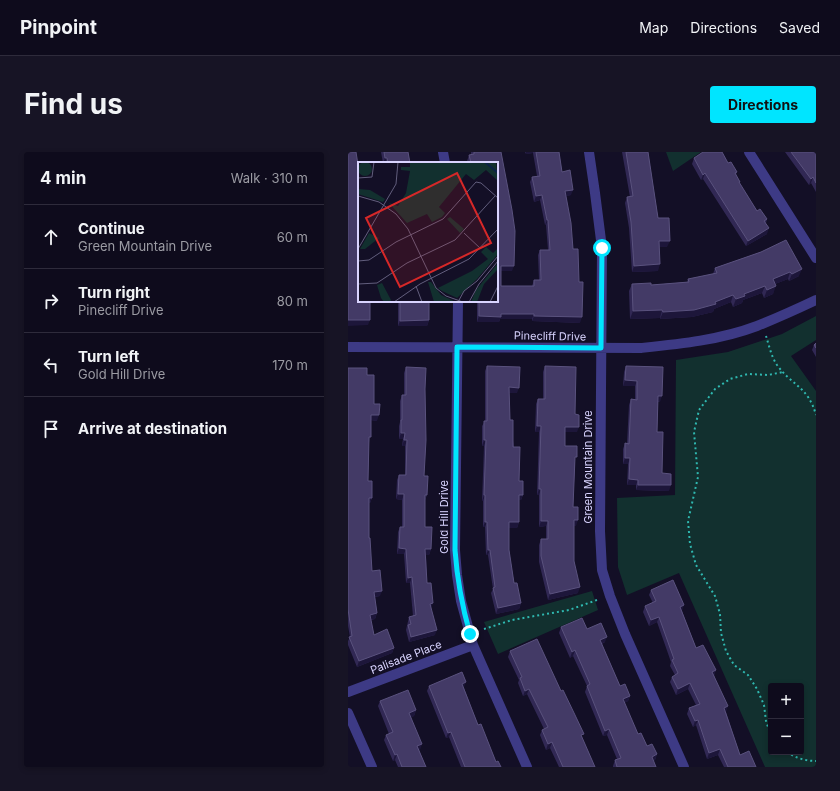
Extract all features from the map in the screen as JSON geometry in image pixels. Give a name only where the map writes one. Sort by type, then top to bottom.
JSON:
[{"type":"street","points":[[443,152],[445,162]]},
{"type":"street","name":"Green Mountain Drive","points":[[589,152],[602,248],[600,531],[602,570],[624,634],[684,767]]},
{"type":"street","points":[[749,152],[816,258]]},
{"type":"street","name":"Pinecliff Drive","points":[[348,347],[641,348],[682,344],[718,337],[756,326],[816,300]]},
{"type":"street","name":"Gold Hill Drive","points":[[458,302],[455,550],[457,575],[461,601],[473,645],[527,767]]},
{"type":"street","name":"Palisade Place","points":[[348,692],[473,645]]},
{"type":"street","points":[[348,713],[372,767]]},
{"type":"path","points":[[766,336],[776,364],[805,392],[813,404],[816,415]]},
{"type":"path","points":[[768,727],[764,705],[757,689],[748,675],[734,665],[726,651],[721,633],[720,614],[715,596],[696,565],[690,544],[688,521],[698,477],[694,432],[699,410],[715,389],[730,379],[748,374],[768,375],[783,372]]},
{"type":"path","points":[[484,629],[512,620],[568,610],[597,600]]},
{"type":"path","points":[[791,755],[810,761],[816,761]]},
{"type":"green space","points":[[666,152],[701,152],[673,171]]},
{"type":"green space","points":[[816,316],[816,340],[791,356],[816,391],[816,767],[765,767],[679,573],[627,595],[618,567],[617,498],[675,495],[676,360],[728,352],[782,334]]},
{"type":"green space","points":[[592,591],[598,610],[498,654],[484,622]]},
{"type":"building","points":[[348,152],[356,152],[358,165],[358,302],[370,302],[370,320],[348,320]]},
{"type":"building","points":[[384,152],[408,152],[410,162],[388,162],[387,158],[385,158]]},
{"type":"building","points":[[474,152],[501,152],[515,231],[514,266],[501,266],[501,286],[534,286],[534,280],[541,280],[540,250],[550,250],[548,220],[542,195],[536,196],[532,177],[540,176],[536,152],[559,152],[562,172],[570,170],[573,190],[565,191],[571,223],[573,249],[578,249],[579,282],[583,282],[582,317],[534,316],[534,314],[501,314],[501,317],[479,316],[479,302],[498,302],[498,162],[471,162],[469,155],[474,154]]},
{"type":"building","points":[[626,152],[648,152],[658,218],[669,218],[670,241],[659,241],[660,264],[634,266],[631,222],[627,197],[633,196]]},
{"type":"building","points":[[703,152],[722,152],[728,163],[731,162],[737,172],[735,173],[739,182],[757,211],[760,209],[767,219],[764,221],[769,228],[748,241],[705,173],[703,175],[694,158]]},
{"type":"building","points":[[791,152],[816,152],[816,183],[813,177],[811,179]]},
{"type":"building","points":[[786,240],[802,269],[792,274],[790,272],[773,279],[776,286],[767,290],[765,286],[744,294],[745,296],[736,299],[733,295],[715,302],[716,304],[694,310],[663,312],[662,310],[633,311],[632,284],[651,283],[651,285],[689,282],[688,279],[717,273],[715,268],[761,252]]},
{"type":"building","points":[[400,302],[429,302],[429,320],[400,321]]},
{"type":"building","points":[[487,366],[520,367],[519,388],[509,387],[510,420],[513,420],[513,447],[520,447],[519,481],[523,481],[523,495],[519,495],[519,522],[509,522],[509,550],[514,583],[517,583],[521,603],[498,608],[493,588],[495,587],[490,550],[488,550],[487,522],[485,522],[484,495],[486,440],[484,440],[484,421],[487,421]]},
{"type":"building","points":[[545,366],[576,367],[575,414],[579,415],[579,427],[565,427],[565,446],[577,446],[577,457],[575,457],[573,507],[578,507],[578,520],[574,520],[574,561],[580,587],[550,594],[541,556],[541,539],[548,539],[548,521],[541,521],[541,489],[539,489],[541,426],[537,426],[538,399],[545,399]]},
{"type":"building","points":[[626,366],[663,367],[662,396],[658,396],[657,432],[663,432],[662,473],[671,474],[671,485],[638,485],[638,480],[629,479],[630,458],[625,458],[625,443],[629,444],[631,399],[637,400],[637,381],[625,380]]},
{"type":"building","points":[[406,367],[426,368],[426,440],[424,476],[428,476],[427,495],[425,495],[425,527],[432,527],[431,549],[425,549],[427,583],[431,583],[433,603],[430,604],[437,630],[411,637],[408,625],[411,624],[409,617],[416,615],[412,577],[408,578],[406,549],[399,548],[400,527],[404,527],[404,494],[398,494],[399,475],[406,475],[407,440],[404,440],[405,433],[401,433],[401,420],[402,395],[406,395]]},
{"type":"building","points":[[348,368],[367,368],[367,375],[374,375],[374,404],[380,404],[379,415],[371,415],[368,481],[372,481],[372,498],[369,498],[369,538],[372,571],[380,570],[382,591],[374,592],[377,613],[370,615],[374,635],[387,629],[394,648],[359,661],[349,637],[352,636],[348,609]]},
{"type":"building","points":[[673,580],[684,605],[680,607],[696,648],[703,645],[716,670],[712,672],[728,706],[724,708],[740,755],[749,751],[756,767],[728,767],[720,749],[709,753],[698,720],[695,721],[689,708],[700,704],[690,683],[678,689],[672,677],[678,673],[672,660],[674,659],[659,617],[651,620],[645,606],[656,601],[651,590]]},
{"type":"building","points":[[582,618],[587,629],[601,623],[607,637],[600,640],[620,686],[625,684],[630,696],[623,699],[638,734],[641,733],[647,746],[652,744],[657,754],[652,757],[656,767],[617,767],[615,760],[621,758],[609,729],[605,731],[587,686],[590,684],[575,650],[572,652],[561,627]]},
{"type":"building","points":[[537,639],[561,691],[563,690],[584,734],[581,735],[595,767],[563,767],[552,742],[548,744],[542,730],[548,727],[529,689],[525,691],[520,678],[522,677],[510,651]]},
{"type":"building","points":[[462,672],[466,682],[462,684],[478,725],[481,724],[496,762],[498,761],[501,767],[465,767],[451,732],[448,733],[429,686]]},
{"type":"building","points":[[408,690],[416,710],[409,713],[422,744],[417,746],[426,767],[402,767],[397,754],[395,755],[386,735],[393,732],[380,701]]},
{"type":"route","points":[[470,634],[461,601],[455,550],[457,347],[601,348],[602,248]]}]
